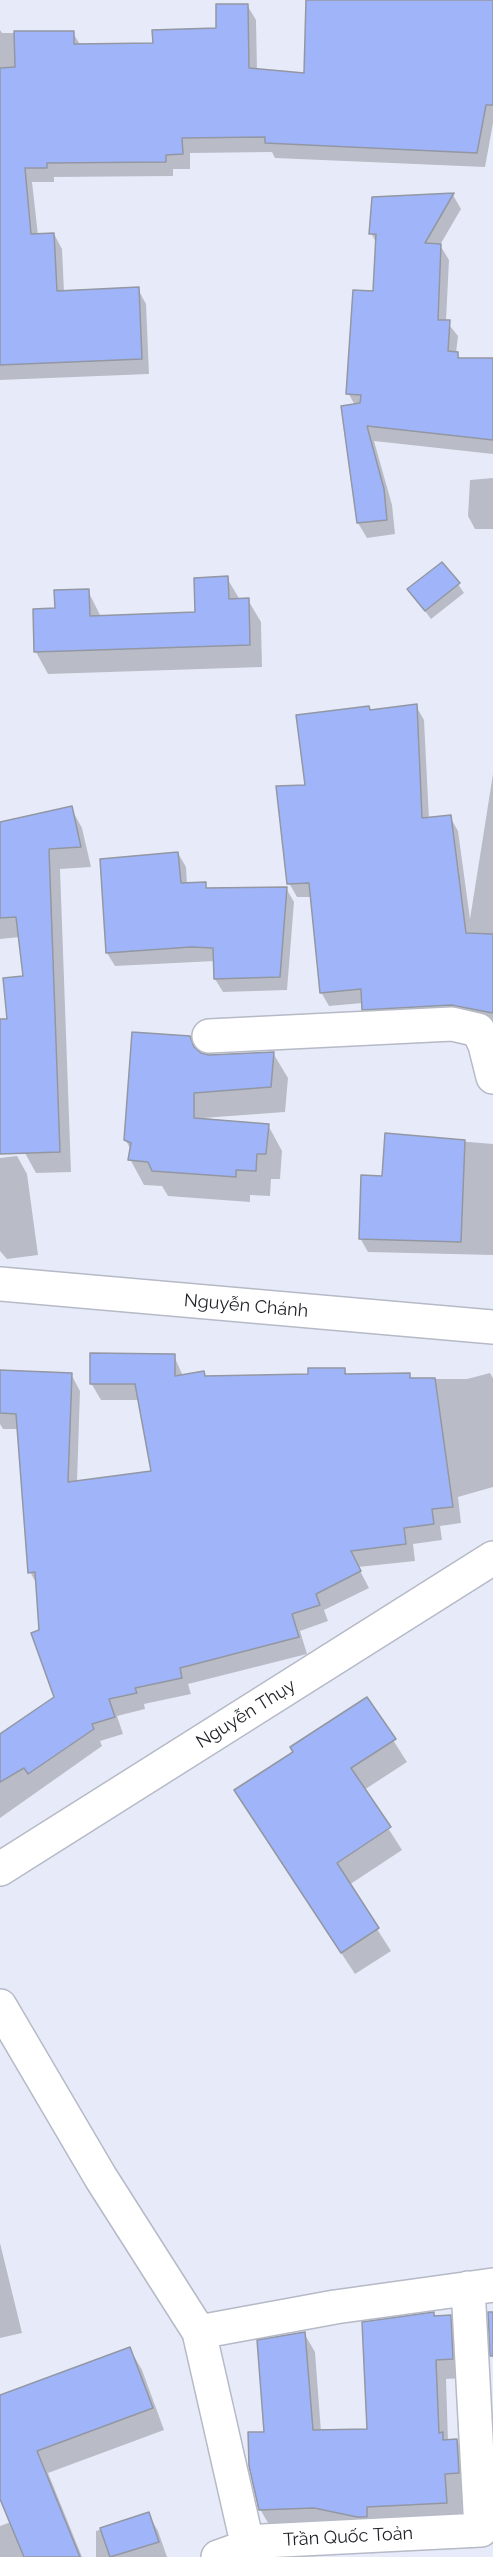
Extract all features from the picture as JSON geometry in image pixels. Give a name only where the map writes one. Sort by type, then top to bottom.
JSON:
[{"type":"street","points":[[209,1036],[452,1024],[478,1030],[485,1045],[493,1077]]},
{"type":"street","name":"Nguyễn Chánh","points":[[0,1284],[493,1327]]},
{"type":"street","name":"Nguyễn Thụy","points":[[0,1869],[493,1558]]},
{"type":"street","points":[[0,2006],[101,2178],[199,2332],[248,2551]]},
{"type":"street","points":[[199,2332],[335,2307],[480,2287]]},
{"type":"street","name":"Trần Quốc Toản","points":[[248,2551],[481,2530],[480,2287]]},
{"type":"building","points":[[306,0],[493,0],[493,105],[486,105],[477,153],[265,143],[265,137],[182,138],[183,154],[166,155],[166,162],[47,163],[47,168],[25,168],[31,234],[54,233],[57,291],[139,287],[142,359],[0,365],[0,68],[15,67],[14,31],[74,31],[74,44],[153,43],[152,30],[216,28],[216,4],[248,4],[249,68],[304,73]]},
{"type":"building","points":[[454,193],[425,243],[441,244],[438,320],[450,320],[448,351],[458,352],[458,358],[493,358],[493,440],[367,426],[384,489],[387,520],[357,523],[341,406],[360,403],[361,395],[346,394],[353,290],[373,291],[376,234],[369,234],[372,197]]},
{"type":"building","points":[[442,562],[460,583],[425,611],[407,589]]},
{"type":"building","points":[[228,576],[229,599],[249,598],[250,645],[34,652],[33,609],[55,608],[54,590],[89,589],[90,616],[195,612],[194,578]]},
{"type":"building","points":[[417,704],[422,818],[451,815],[466,933],[493,934],[493,1013],[451,1005],[362,1010],[361,989],[320,993],[309,883],[287,884],[276,786],[305,785],[296,715],[369,706],[370,710]]},
{"type":"building","points":[[72,806],[81,847],[49,849],[60,1152],[0,1154],[0,1019],[7,1019],[3,978],[23,976],[16,917],[0,918],[0,822]]},
{"type":"building","points":[[178,852],[181,883],[206,882],[206,888],[287,887],[280,977],[214,979],[213,948],[191,947],[106,953],[100,859]]},
{"type":"building","points":[[132,1032],[190,1036],[194,1047],[201,1053],[209,1055],[274,1052],[271,1087],[194,1093],[194,1118],[269,1124],[266,1154],[257,1154],[256,1171],[236,1170],[236,1177],[152,1171],[148,1162],[128,1160],[131,1143],[124,1140]]},
{"type":"building","points":[[385,1133],[465,1140],[461,1242],[359,1239],[361,1175],[382,1176]]},
{"type":"building","points":[[90,1353],[175,1354],[175,1376],[204,1371],[205,1376],[308,1374],[308,1368],[345,1368],[345,1374],[410,1373],[410,1378],[435,1378],[453,1507],[432,1509],[434,1524],[404,1528],[406,1544],[351,1551],[361,1571],[316,1594],[320,1605],[292,1614],[299,1637],[180,1668],[182,1678],[135,1688],[137,1693],[109,1699],[115,1717],[92,1724],[94,1729],[28,1774],[24,1768],[0,1782],[0,1734],[54,1697],[31,1633],[39,1630],[35,1572],[28,1573],[16,1414],[0,1413],[0,1370],[72,1373],[68,1482],[151,1471],[135,1384],[90,1384]]},
{"type":"building","points":[[367,1697],[396,1739],[351,1768],[391,1827],[337,1863],[379,1928],[341,1953],[234,1790],[293,1752],[290,1747]]},
{"type":"building","points":[[434,2312],[434,2316],[451,2315],[453,2359],[436,2360],[439,2433],[443,2432],[443,2440],[457,2439],[459,2473],[445,2474],[447,2503],[367,2507],[367,2517],[314,2508],[259,2510],[249,2466],[248,2432],[264,2432],[257,2340],[305,2332],[313,2430],[367,2429],[362,2322]]},
{"type":"building","points":[[488,2312],[493,2312],[493,2356],[490,2356]]},
{"type":"building","points":[[130,2347],[153,2408],[37,2451],[80,2557],[24,2557],[0,2499],[0,2395]]},
{"type":"building","points":[[149,2512],[159,2542],[110,2557],[100,2528]]}]
